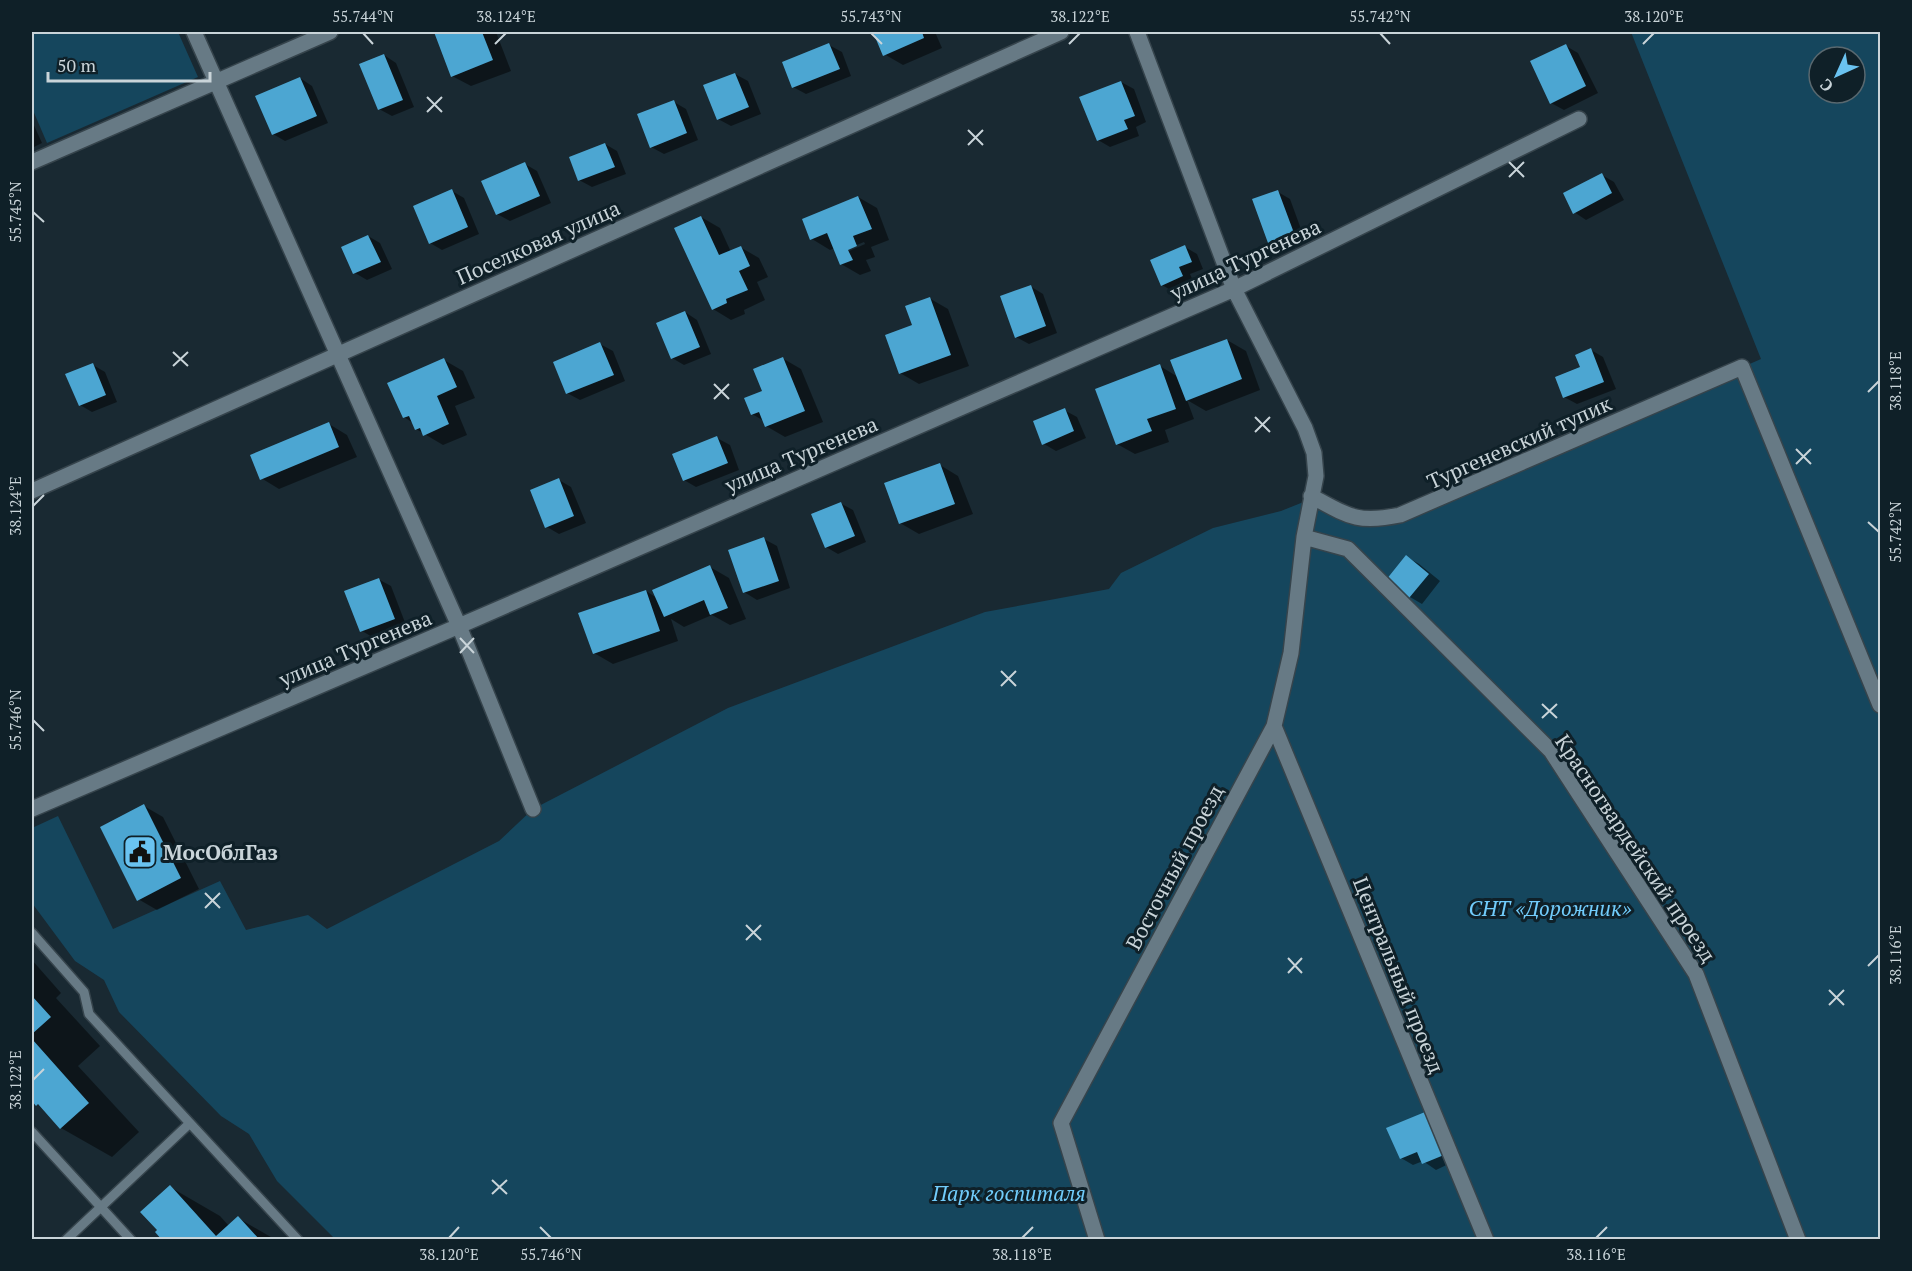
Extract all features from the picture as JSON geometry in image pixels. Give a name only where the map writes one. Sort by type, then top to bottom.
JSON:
[{"type":"street","points":[[194,32],[459,626],[533,809]]},
{"type":"street","points":[[32,162],[330,32]]},
{"type":"street","name":"Поселковая улица","points":[[32,491],[1061,32]]},
{"type":"street","name":"Восточный проезд","points":[[1097,1239],[1060,1123],[1274,726],[1291,653],[1304,537],[1316,476],[1314,453],[1305,428],[1234,289],[1137,32]]},
{"type":"street","name":"улица Тургенева","points":[[32,809],[1234,289],[1579,119]]},
{"type":"street","name":"Тургеневский тупик","points":[[1311,497],[1347,516],[1382,519],[1400,515],[1742,367],[1881,705]]},
{"type":"street","name":"Красногвардейский проезд","points":[[1304,537],[1348,549],[1551,751],[1696,974],[1798,1239]]},
{"type":"street","name":"Центральный проезд","points":[[1274,726],[1486,1239]]},
{"type":"lane","points":[[32,933],[84,992],[89,1014],[298,1239]]},
{"type":"lane","points":[[66,1239],[190,1123]]},
{"type":"lane","points":[[32,1132],[131,1239]]},
{"type":"green space","points":[[32,32],[178,32],[198,77],[47,143],[32,108]]},
{"type":"green space","points":[[1631,32],[1880,32],[1880,1239],[335,1239],[277,1181],[249,1134],[221,1116],[119,1012],[104,980],[75,961],[32,903],[32,828],[58,816],[113,929],[220,881],[246,930],[308,915],[327,929],[499,841],[533,809],[728,708],[985,612],[1109,589],[1121,573],[1213,528],[1281,511],[1311,499],[1347,516],[1418,509],[1761,359]]},
{"type":"building","points":[[434,32],[482,32],[493,60],[451,77]]},
{"type":"building","points":[[873,32],[922,32],[924,38],[883,56]]},
{"type":"building","points":[[829,43],[840,69],[792,88],[782,62]]},
{"type":"building","points":[[1566,44],[1586,86],[1550,104],[1530,61]]},
{"type":"building","points":[[384,54],[403,100],[378,110],[359,64]]},
{"type":"building","points":[[735,73],[749,107],[717,120],[703,85]]},
{"type":"building","points":[[300,77],[317,116],[272,135],[255,96]]},
{"type":"building","points":[[1121,81],[1135,116],[1124,120],[1128,129],[1097,141],[1079,97]]},
{"type":"building","points":[[674,100],[687,133],[650,148],[637,114]]},
{"type":"building","points":[[605,143],[615,167],[578,181],[569,157]]},
{"type":"building","points":[[525,162],[540,196],[496,215],[481,181]]},
{"type":"building","points":[[1602,173],[1612,193],[1573,214],[1563,193]]},
{"type":"building","points":[[452,189],[468,227],[429,244],[413,206]]},
{"type":"building","points":[[1278,190],[1294,233],[1268,243],[1252,199]]},
{"type":"building","points":[[858,196],[872,229],[853,236],[857,246],[848,250],[853,260],[840,265],[827,233],[810,240],[802,219]]},
{"type":"building","points":[[701,216],[719,255],[741,246],[750,266],[739,271],[748,290],[726,299],[727,303],[712,310],[674,228]]},
{"type":"building","points":[[368,235],[381,262],[353,274],[341,247]]},
{"type":"building","points":[[1185,245],[1192,262],[1179,267],[1183,276],[1161,286],[1150,260]]},
{"type":"building","points":[[1031,285],[1046,326],[1015,338],[1000,296]]},
{"type":"building","points":[[930,297],[951,355],[899,374],[885,335],[912,325],[905,306]]},
{"type":"building","points":[[685,311],[700,347],[671,359],[656,323]]},
{"type":"building","points":[[1227,339],[1242,379],[1186,401],[1170,360]]},
{"type":"building","points":[[600,342],[614,375],[566,394],[553,362]]},
{"type":"building","points":[[1591,348],[1604,382],[1563,398],[1555,377],[1580,367],[1575,355]]},
{"type":"building","points":[[783,357],[805,411],[765,427],[759,412],[751,415],[744,398],[762,391],[753,369]]},
{"type":"building","points":[[444,358],[457,387],[437,396],[449,424],[423,436],[420,428],[415,430],[409,416],[403,418],[387,383]]},
{"type":"building","points":[[93,363],[106,395],[79,406],[65,374]]},
{"type":"building","points":[[1160,364],[1176,409],[1147,419],[1152,431],[1116,445],[1095,389]]},
{"type":"building","points":[[1065,408],[1074,431],[1042,445],[1033,421]]},
{"type":"building","points":[[329,422],[339,447],[260,480],[250,455]]},
{"type":"building","points":[[717,436],[728,463],[683,481],[672,454]]},
{"type":"building","points":[[940,463],[955,504],[899,524],[884,483]]},
{"type":"building","points":[[559,478],[574,516],[545,528],[530,490]]},
{"type":"building","points":[[841,502],[855,536],[825,548],[811,514]]},
{"type":"building","points":[[764,537],[779,581],[743,593],[728,550]]},
{"type":"building","points":[[1406,555],[1429,574],[1409,598],[1386,580]]},
{"type":"building","points":[[710,565],[728,608],[710,615],[704,600],[664,617],[652,590]]},
{"type":"building","points":[[379,578],[395,619],[360,632],[344,591]]},
{"type":"building","points":[[646,590],[660,631],[593,654],[578,613]]},
{"type":"building","name":"МосОблГаз","points":[[144,804],[181,878],[137,901],[100,827]]},
{"type":"building","points":[[32,996],[51,1017],[32,1034]]},
{"type":"building","points":[[32,1039],[89,1103],[60,1129],[38,1104],[36,1106],[32,1101]]},
{"type":"building","points":[[1425,1112],[1444,1155],[1422,1164],[1417,1152],[1400,1159],[1386,1128]]},
{"type":"building","points":[[170,1185],[216,1236],[238,1216],[260,1240],[162,1240],[155,1232],[157,1230],[140,1212]]},
{"type":"place","name":"МосОблГаз","points":[[140,852]]},
{"type":"park label","name":"СНТ «Дорожник»","points":[[1550,908]]},
{"type":"park label","name":"Парк госпиталя","points":[[1009,1193]]}]
